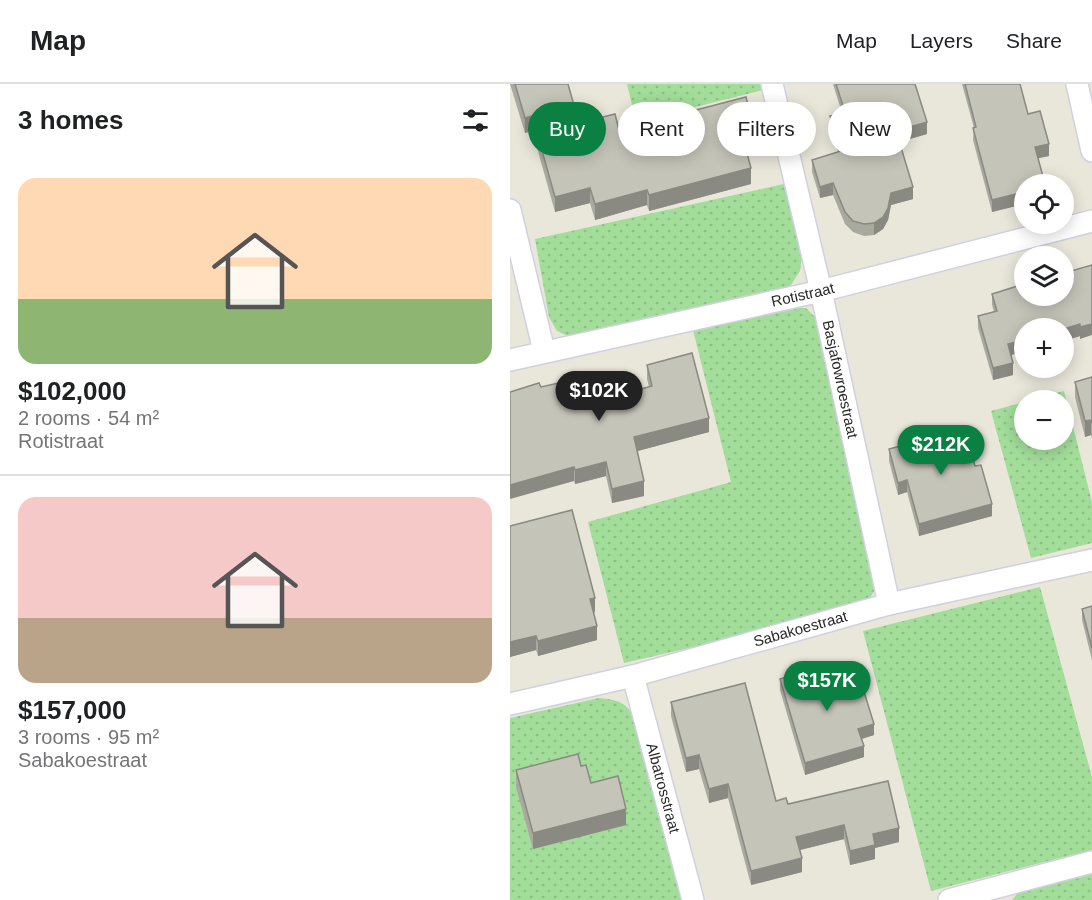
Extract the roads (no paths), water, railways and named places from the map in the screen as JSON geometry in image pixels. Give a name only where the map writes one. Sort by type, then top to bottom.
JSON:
[{"type":"street","name":"Basjafowroestraat","points":[[772,84],[821,291],[889,604]]},
{"type":"street","points":[[1077,84],[1092,151]]},
{"type":"street","points":[[510,210],[544,351]]},
{"type":"street","name":"Rotistraat","points":[[510,360],[821,291],[1092,221]]},
{"type":"street","name":"Sabakoestraat","points":[[510,704],[633,676],[889,604],[1092,560]]},
{"type":"street","name":"Albatrosstraat","points":[[633,676],[693,900]]},
{"type":"street","points":[[949,900],[992,894],[1092,862]]}]
